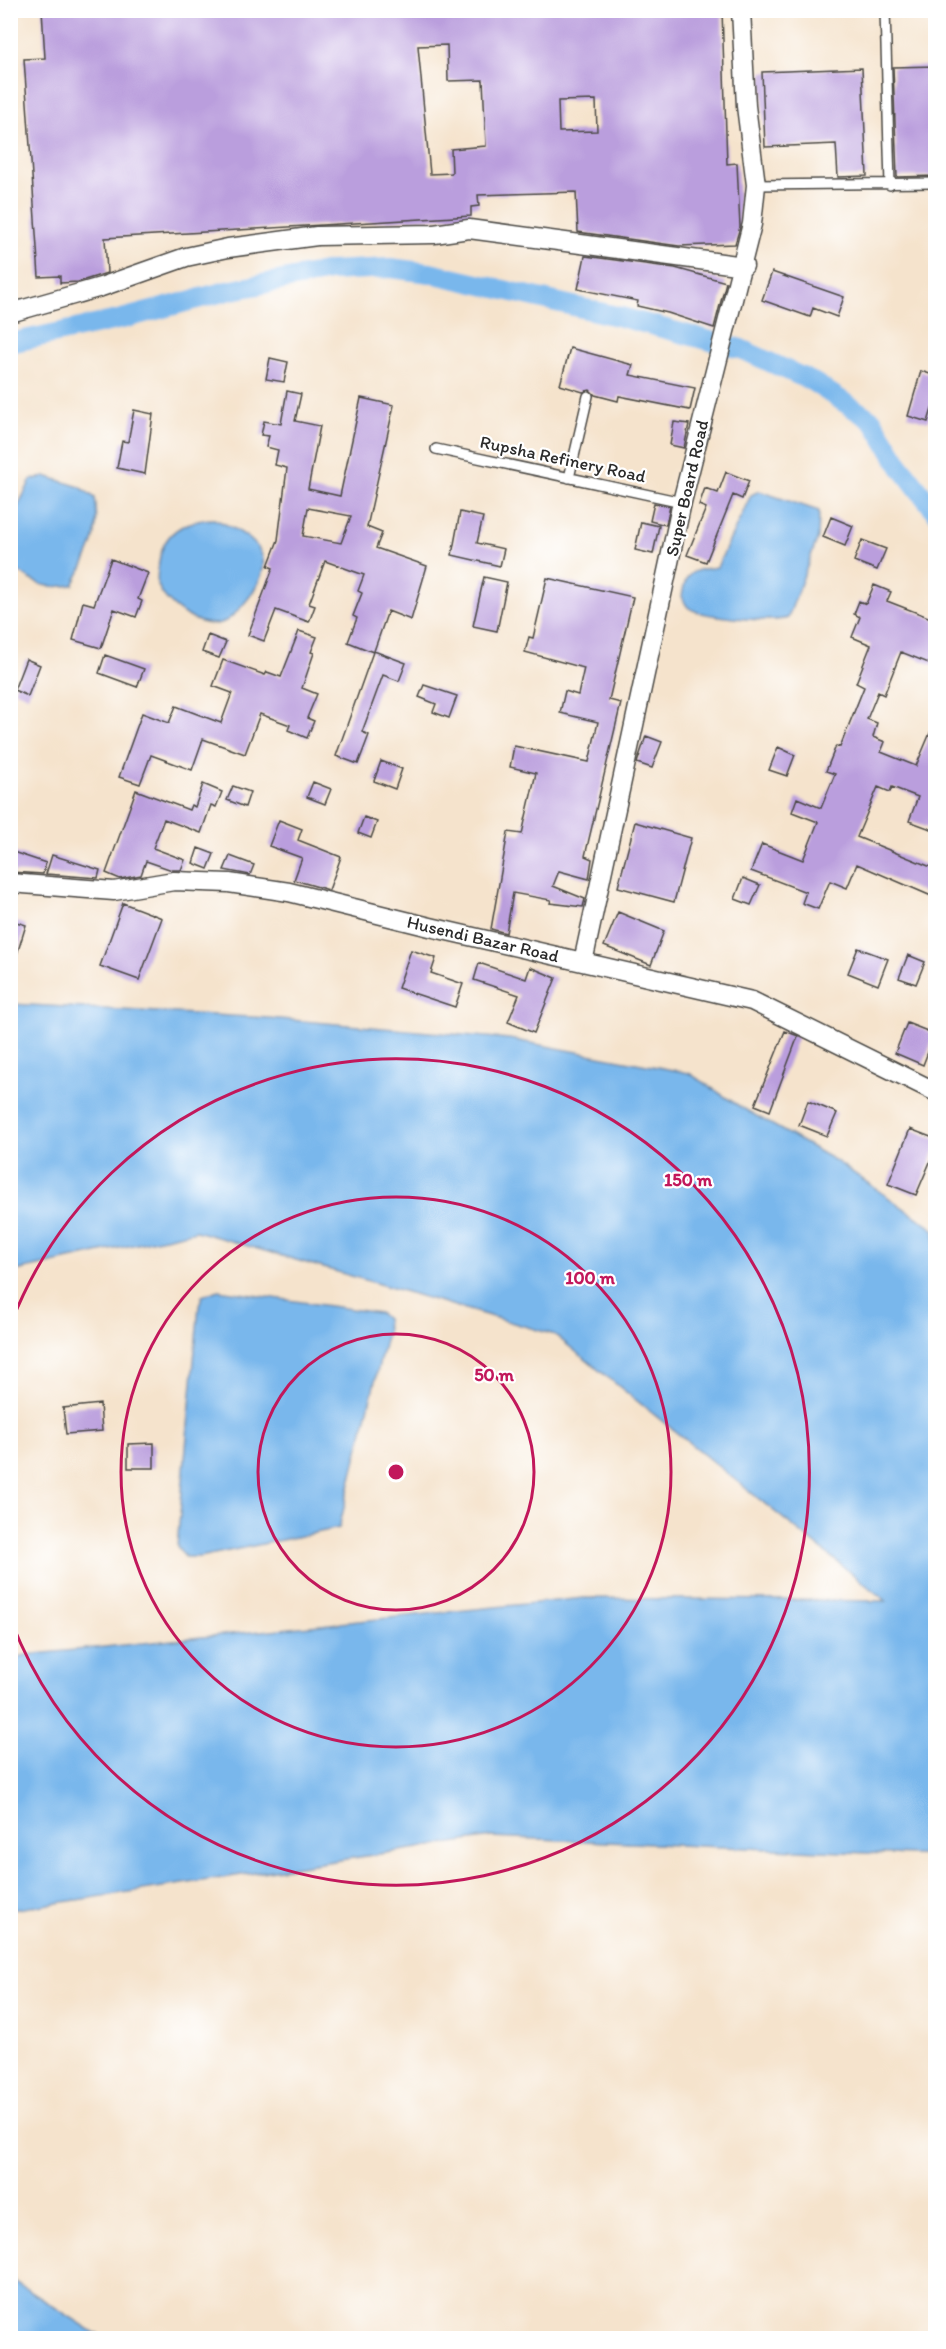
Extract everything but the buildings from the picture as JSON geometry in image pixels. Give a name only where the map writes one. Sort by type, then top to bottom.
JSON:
[{"type":"street","name":"Super Board Road","points":[[583,962],[682,502],[744,266],[752,224],[756,185],[746,106],[741,10]]},
{"type":"street","points":[[10,313],[101,287],[186,257],[318,236],[434,234],[469,229],[744,266]]},
{"type":"street","name":"Husendi Bazar Road","points":[[10,883],[114,891],[174,881],[229,883],[288,891],[752,1001],[936,1092]]},
{"type":"lane","points":[[885,10],[890,185]]},
{"type":"lane","points":[[756,185],[936,183]]},
{"type":"lane","points":[[569,478],[588,396]]},
{"type":"lane","name":"Rupsha Refinery Road","points":[[436,449],[682,502]]},
{"type":"water","points":[[45,476],[80,487],[95,498],[96,522],[93,543],[73,585],[54,587],[39,584],[11,565],[11,530],[17,508],[31,480]]},
{"type":"water","points":[[759,491],[819,511],[818,537],[788,618],[768,620],[737,618],[707,614],[689,608],[682,596],[686,581],[696,571],[717,567],[751,495]]},
{"type":"water","points":[[214,519],[254,543],[261,553],[264,564],[262,576],[242,606],[227,620],[212,624],[193,619],[175,607],[162,593],[157,576],[161,551],[165,542],[177,529],[194,522]]},
{"type":"water","points":[[11,1004],[268,1018],[509,1039],[689,1073],[739,1106],[836,1161],[935,1230],[935,1856],[491,1837],[11,1910],[11,1659],[26,1655],[584,1598],[886,1601],[555,1335],[196,1231],[11,1272]]},
{"type":"water","points":[[218,1290],[379,1313],[386,1319],[387,1332],[339,1528],[200,1557],[185,1557],[177,1546],[199,1306],[202,1296]]},
{"type":"water","points":[[11,2279],[103,2338],[11,2338]]},
{"type":"waterway","points":[[10,343],[122,319],[227,291],[330,271],[390,268],[430,273],[621,317],[741,349],[813,382],[873,421],[901,467],[936,512]]}]
